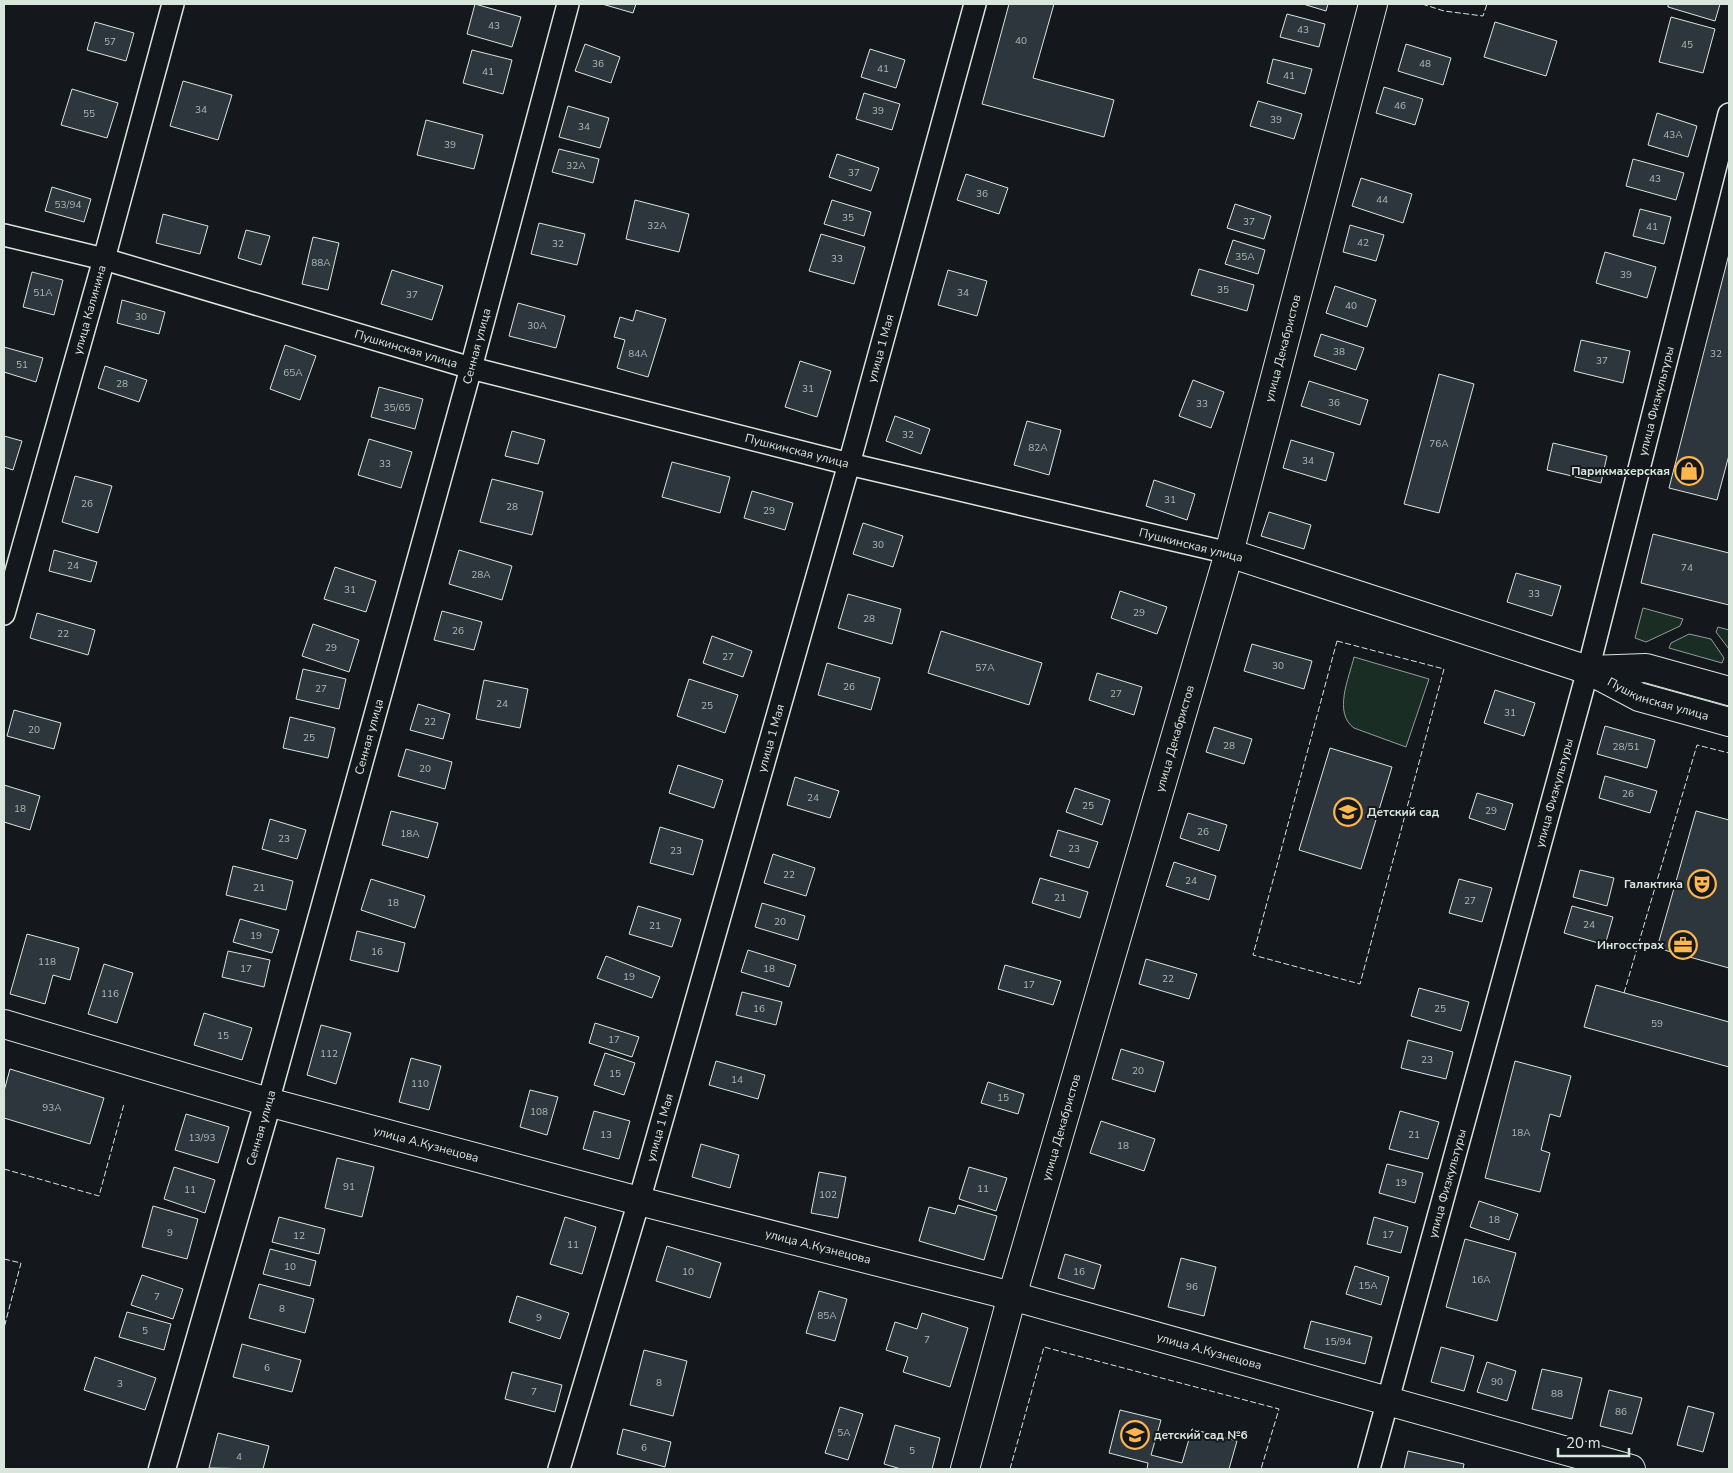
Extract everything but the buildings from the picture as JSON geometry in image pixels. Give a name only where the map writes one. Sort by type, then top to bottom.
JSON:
[{"type":"main road","name":"улица Декабристов","points":[[965,1469],[1012,1296],[1230,554],[1373,4]]},
{"type":"main road","name":"Пушкинская улица","points":[[1230,554],[1588,670],[1639,697],[1729,722]]},
{"type":"main road","name":"Пушкинская улица","points":[[1588,670],[1646,668],[1729,690]]},
{"type":"main road","name":"улица А.Кузнецова","points":[[4,1024],[268,1102],[639,1201],[1012,1296],[1631,1469]]},
{"type":"street","name":"улица Калинина","points":[[4,614],[104,260],[173,4]]},
{"type":"street","name":"Сенная улица","points":[[162,1469],[268,1102],[471,368],[568,4]]},
{"type":"street","name":"улица 1 Мая","points":[[558,1469],[639,1201],[849,464],[975,4]]},
{"type":"street","name":"улица Физкультуры","points":[[1369,1469],[1588,670],[1729,114]]},
{"type":"street","name":"Пушкинская улица","points":[[4,235],[104,260],[471,368],[849,464],[1230,554]]},
{"type":"green space","points":[[1643,608],[1683,619],[1680,626],[1646,642],[1635,638]]},
{"type":"green space","points":[[1718,627],[1729,630],[1729,649],[1716,632]]},
{"type":"green space","points":[[1689,634],[1711,639],[1724,658],[1722,663],[1669,648],[1671,643]]},
{"type":"green space","points":[[1354,657],[1429,679],[1406,747],[1354,728],[1348,722],[1344,714],[1343,704]]},
{"type":"fence","points":[[1422,4],[1444,11],[1483,16],[1487,4]]},
{"type":"fence","points":[[1337,641],[1444,669],[1360,984],[1253,955],[1337,641]]},
{"type":"fence","points":[[1624,993],[1697,745],[1729,753]]},
{"type":"fence","points":[[4,1169],[99,1196],[124,1104]]},
{"type":"fence","points":[[4,1259],[21,1263],[4,1328]]},
{"type":"fence","points":[[1010,1469],[1044,1347],[1279,1409],[1261,1469]]},
{"type":"place","name":"Парикмахерская","points":[[1689,471]]},
{"type":"place","name":"Детский сад","points":[[1348,812]]},
{"type":"place","name":"Галактика","points":[[1702,884]]},
{"type":"place","name":"Ингосстрах","points":[[1683,945]]},
{"type":"place","name":"детский сад №6","points":[[1135,1435]]}]
